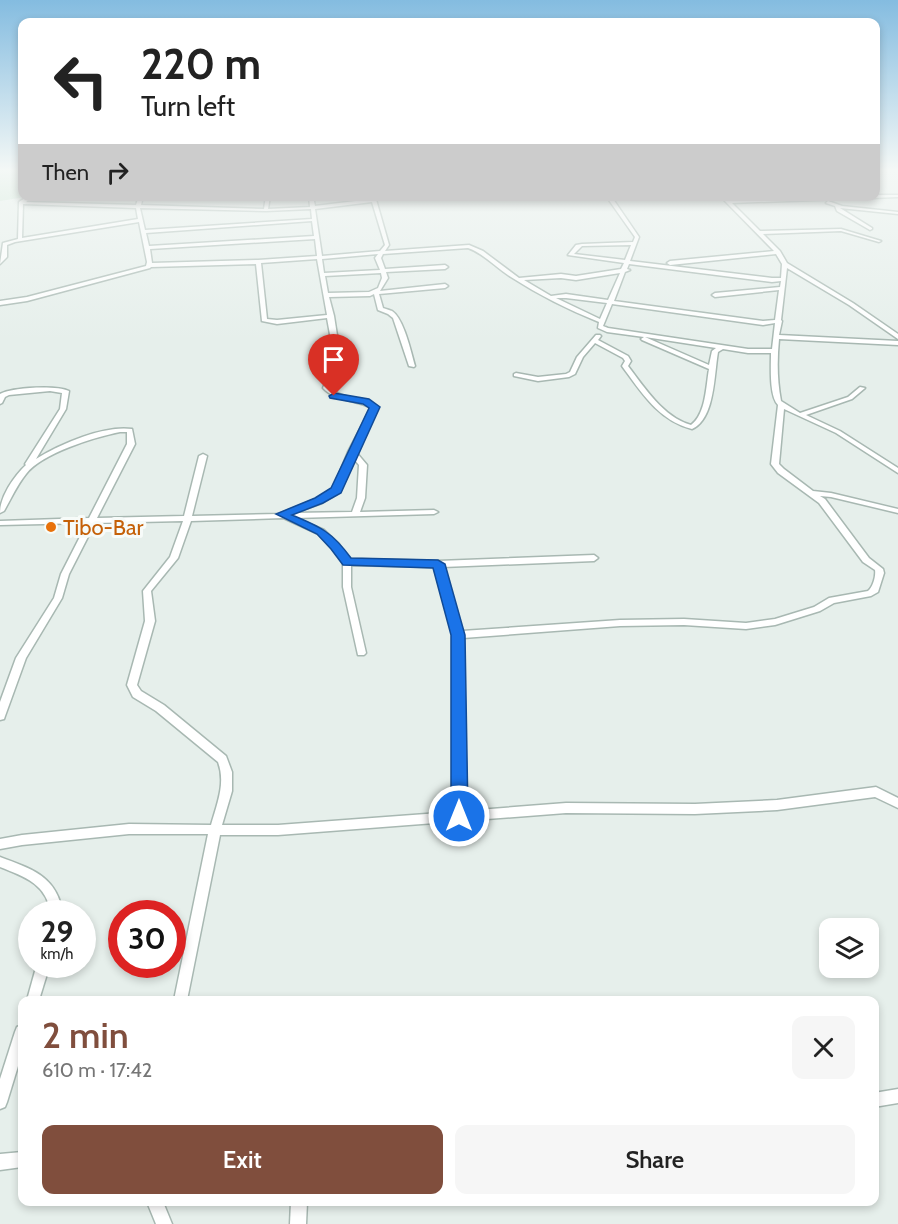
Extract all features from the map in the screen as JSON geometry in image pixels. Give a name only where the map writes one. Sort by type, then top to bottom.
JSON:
[{"type":"street","points":[[20,226],[20,240]]},
{"type":"street","points":[[0,262],[4,257],[5,244],[104,226]]},
{"type":"street","points":[[142,226],[150,265]]},
{"type":"street","points":[[143,232],[226,226]]},
{"type":"street","points":[[282,514],[319,501],[336,490],[375,407],[366,401],[334,396],[328,391],[327,384],[337,378],[340,368],[314,226]]},
{"type":"street","points":[[376,292],[385,278],[378,258],[387,245],[381,226]]},
{"type":"street","points":[[516,375],[538,379],[567,376],[573,373],[580,357],[595,341],[603,325],[628,262],[637,235],[630,226]]},
{"type":"street","points":[[752,226],[778,252],[785,264],[851,304],[898,337]]},
{"type":"street","points":[[758,233],[870,228],[867,226]]},
{"type":"street","points":[[841,230],[879,241]]},
{"type":"street","points":[[147,248],[316,237]]},
{"type":"street","points":[[635,243],[582,245],[570,255],[772,280],[784,279]]},
{"type":"street","points":[[2,302],[27,299],[150,265],[258,262],[469,246],[483,252],[520,279],[603,325],[638,335],[758,352],[775,351]]},
{"type":"street","points":[[520,279],[576,278],[653,265],[778,252]]},
{"type":"street","points":[[258,262],[264,320],[277,322],[331,316]]},
{"type":"street","points":[[458,635],[620,623],[684,622],[746,626],[775,622],[817,609],[832,600],[871,593],[875,590],[879,569],[866,561],[836,518],[812,493],[781,471],[775,464],[781,406],[775,390],[775,351],[785,264]]},
{"type":"street","points":[[322,275],[445,267]]},
{"type":"street","points":[[326,295],[445,286]]},
{"type":"street","points":[[715,295],[783,288]]},
{"type":"street","points":[[376,292],[380,309],[393,315],[398,321],[412,366]]},
{"type":"street","points":[[552,297],[566,296],[764,323],[779,321]]},
{"type":"street","points":[[638,335],[711,368]]},
{"type":"street","points":[[777,338],[898,343]]},
{"type":"street","points":[[595,341],[626,357],[628,361],[625,366],[645,393],[682,426],[692,427],[700,423],[706,407],[715,351],[722,347]]},
{"type":"street","points":[[800,415],[850,398],[862,388]]},
{"type":"street","points":[[0,402],[2,396],[7,393],[50,389],[66,391],[63,409],[0,511]]},
{"type":"street","points":[[781,406],[838,432],[898,471]]},
{"type":"street","points":[[0,716],[21,658],[58,598],[65,574],[131,444],[130,430],[106,433],[50,453],[24,471]]},
{"type":"street","points":[[352,452],[363,465],[361,498],[355,514]]},
{"type":"street","points":[[182,996],[215,829],[226,791],[227,772],[222,759],[160,708],[137,694],[132,685],[150,621],[147,591],[174,558],[188,517],[203,456]]},
{"type":"street","points":[[812,493],[898,511]]},
{"type":"street","points":[[0,523],[282,514],[434,512]]},
{"type":"street","points":[[282,514],[321,532],[336,546],[347,562],[347,587],[361,653]]},
{"type":"street","points":[[347,562],[438,564],[594,558]]},
{"type":"street","points":[[438,564],[458,635],[459,816]]},
{"type":"street","points":[[0,844],[129,830],[278,830],[338,827],[566,808],[695,808],[777,805],[876,792],[898,803]]},
{"type":"street","points":[[0,862],[39,878],[54,900]]},
{"type":"street","points":[[34,996],[40,978]]},
{"type":"street","points":[[0,1102],[18,1045]]},
{"type":"street","points":[[879,1099],[898,1096]]},
{"type":"street","points":[[0,1162],[18,1160]]},
{"type":"street","points":[[157,1206],[164,1224]]},
{"type":"street","points":[[298,1224],[300,1206]]},
{"type":"place","name":"Tibo-Bar","points":[[51,527]]},
{"type":"route","points":[[334,396],[366,401],[375,407],[336,490],[319,501],[282,514],[321,532],[336,546],[347,562],[438,564],[456,621],[458,635],[459,816]]}]
